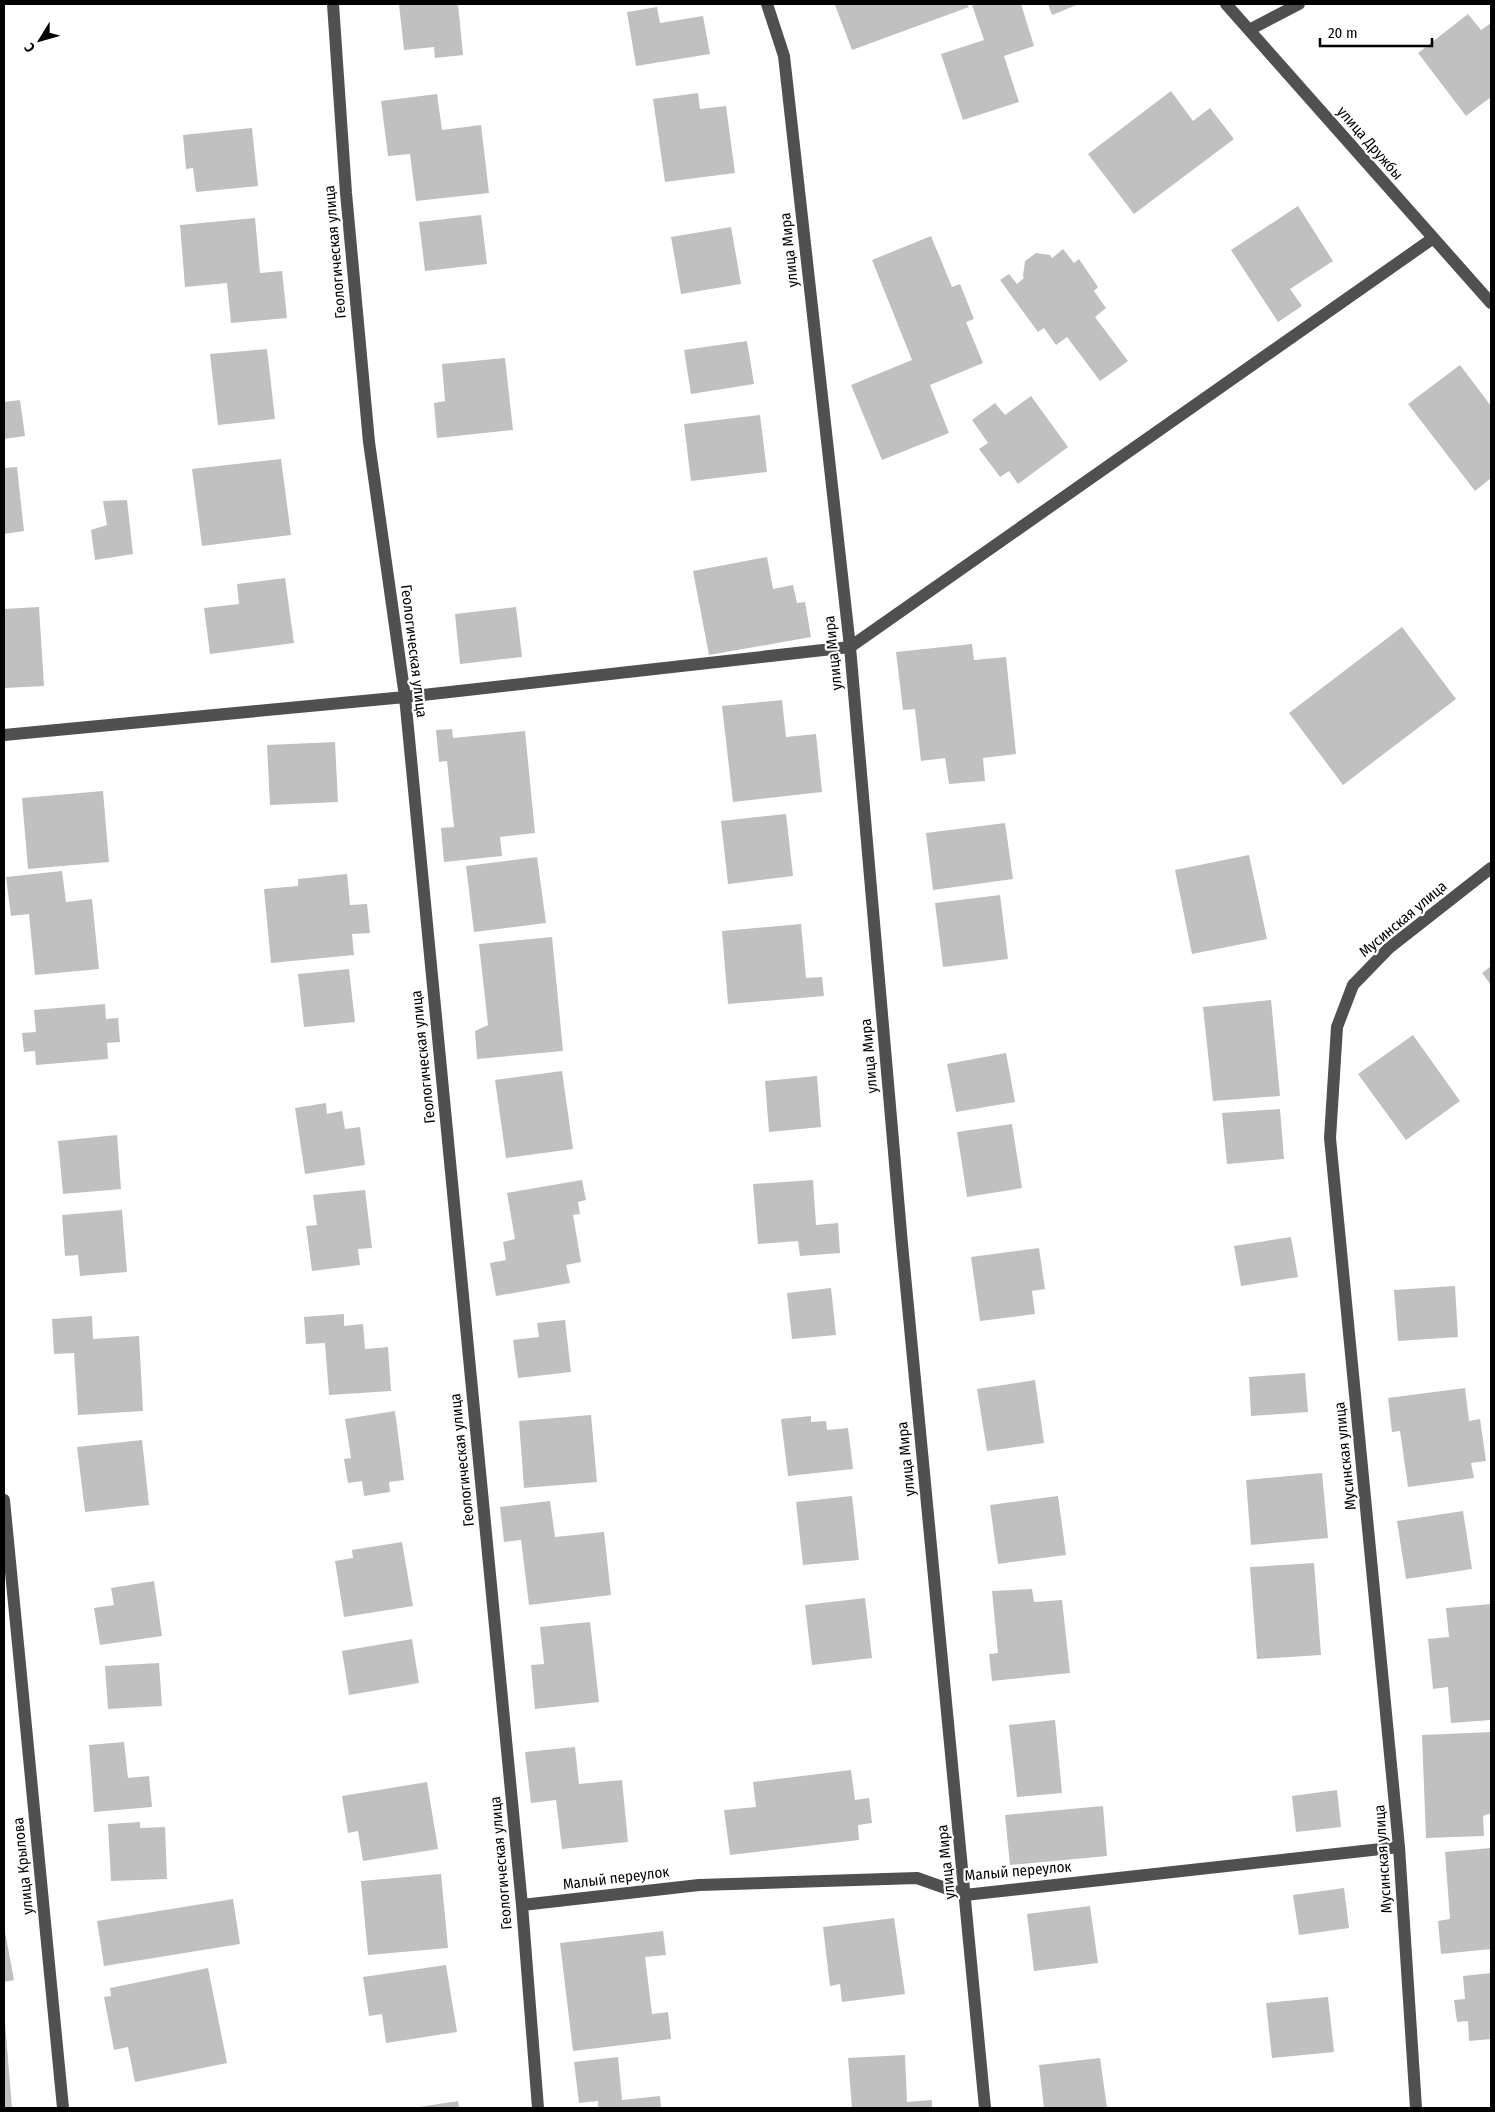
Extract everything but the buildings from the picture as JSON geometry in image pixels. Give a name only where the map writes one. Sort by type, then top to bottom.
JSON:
[{"type":"street","name":"Геологическая улица","points":[[334,4],[346,193],[369,442],[405,697],[522,1905],[538,2108]]},
{"type":"street","name":"улица Мира","points":[[767,4],[784,56],[850,647],[902,1244],[985,2108]]},
{"type":"street","name":"улица Дружбы","points":[[1226,4],[1432,239],[1491,303]]},
{"type":"street","points":[[1249,30],[1299,4]]},
{"type":"street","points":[[4,735],[405,697],[850,647],[1432,239]]},
{"type":"street","name":"Мусинская улица","points":[[1416,2108],[1399,1846],[1330,1138],[1337,1027],[1353,985],[1389,948],[1491,868]]},
{"type":"street","name":"улица Крылова","points":[[4,1500],[63,2108]]},
{"type":"street","name":"Малый переулок","points":[[522,1905],[698,1885],[917,1878],[965,1895],[1399,1846]]}]
